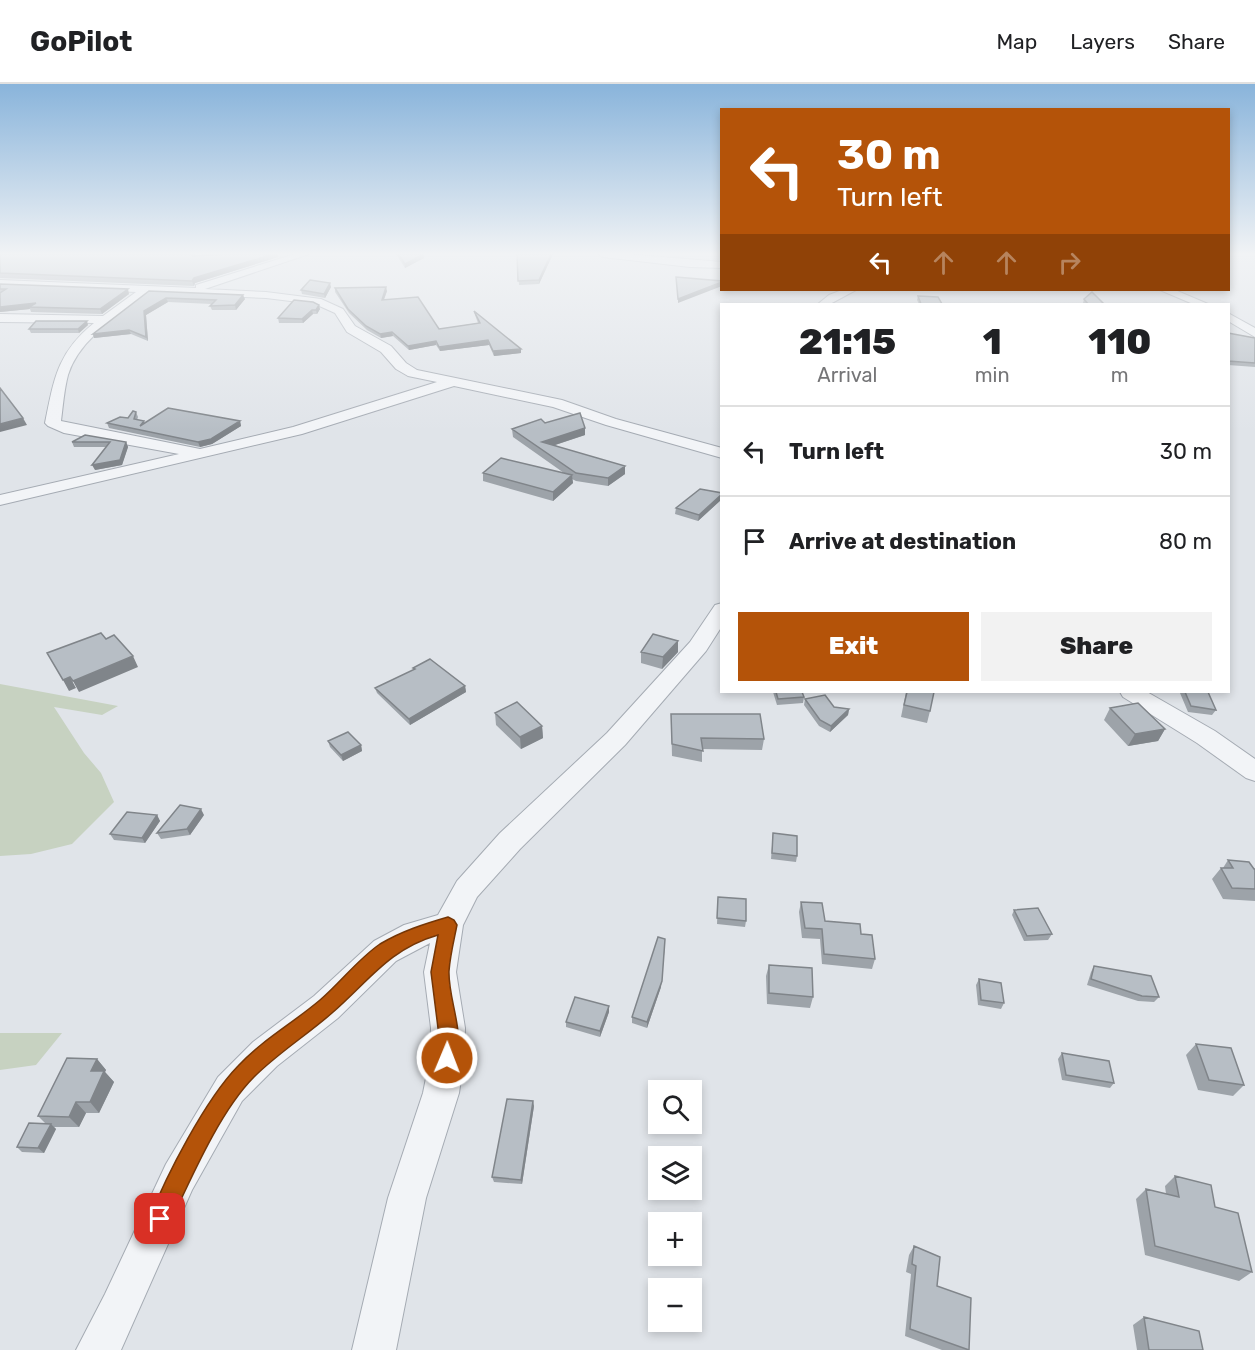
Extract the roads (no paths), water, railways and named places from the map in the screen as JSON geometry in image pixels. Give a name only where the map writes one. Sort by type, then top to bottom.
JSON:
[{"type":"street","points":[[116,313],[88,334],[67,361],[53,423],[64,428],[118,435],[202,453]]},
{"type":"street","points":[[340,313],[351,329],[386,349],[401,366],[412,373],[556,404],[720,452]]},
{"type":"street","points":[[1230,317],[1255,333]]},
{"type":"street","points":[[0,318],[107,320]]},
{"type":"street","points":[[0,500],[297,431],[452,382]]},
{"type":"street","points":[[374,1350],[407,1198],[443,1082],[448,1028],[440,972],[448,925],[467,889],[510,841],[616,739],[665,686],[698,646],[720,612]]},
{"type":"street","points":[[1133,693],[1206,737],[1255,772]]},
{"type":"street","points":[[98,1350],[120,1309],[179,1178],[230,1089],[265,1054],[326,1007],[385,951],[415,934],[448,925]]}]
